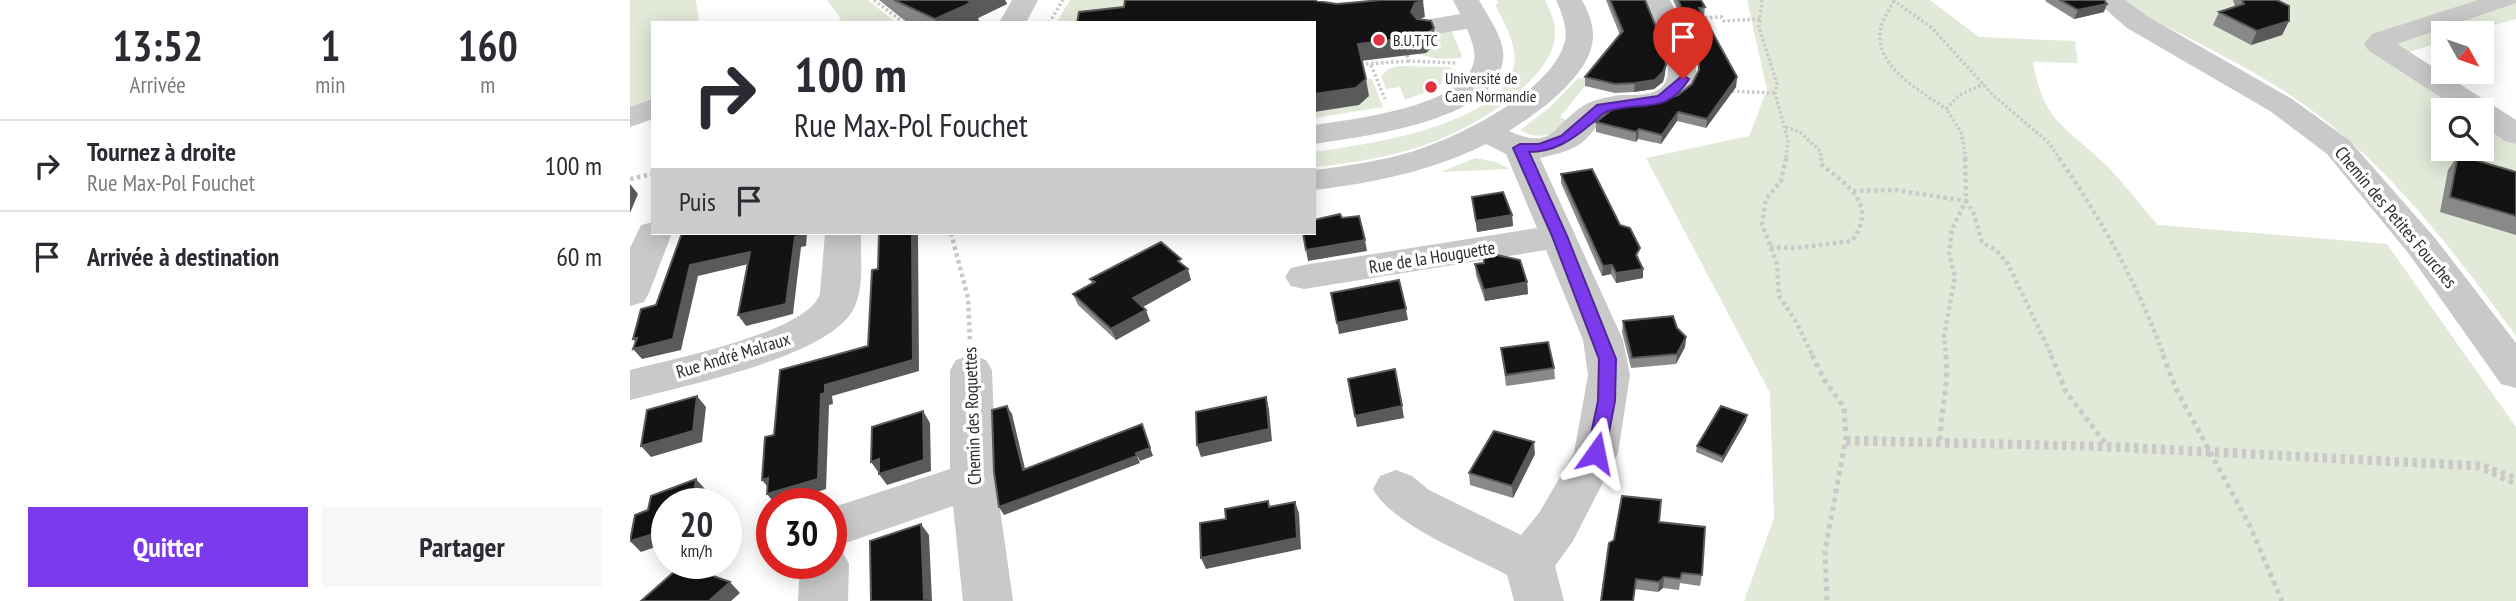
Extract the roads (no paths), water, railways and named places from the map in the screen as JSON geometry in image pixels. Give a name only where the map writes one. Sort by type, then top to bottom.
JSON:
[{"type":"street","points":[[1503,140],[1578,47],[1577,18],[1569,0]]},
{"type":"street","points":[[1316,180],[1503,140],[1540,148],[1566,139],[1602,108],[1657,102],[1676,90],[1683,79],[1682,60],[1657,0]]},
{"type":"street","name":"Chemin des Petites Fourches","points":[[2108,0],[2137,22],[2281,104],[2338,147],[2422,246],[2516,373]]},
{"type":"street","points":[[2461,98],[2378,44],[2382,40],[2505,0]]},
{"type":"street","points":[[1316,135],[1398,120],[1455,98],[1474,85],[1488,65],[1488,51],[1471,10],[1429,27]]},
{"type":"street","points":[[630,118],[651,109]]},
{"type":"street","points":[[2494,120],[2516,134]]},
{"type":"street","points":[[1396,489],[1412,503],[1534,581],[1556,527],[1596,453],[1609,375],[1603,340],[1560,236],[1503,140]]},
{"type":"street","points":[[630,293],[653,235]]},
{"type":"street","name":"Rue André Malraux","points":[[630,385],[786,340],[821,322],[837,303],[843,235]]},
{"type":"street","name":"Rue de la Houguette","points":[[1304,277],[1560,236]]},
{"type":"street","name":"Chemin des Roquettes","points":[[971,370],[973,480],[988,601]]},
{"type":"street","points":[[847,523],[973,480]]},
{"type":"street","points":[[822,601],[823,579]]},
{"type":"place","name":"B.U.T TC","points":[[1379,40]]},
{"type":"place","name":"Université de Caen Normandie","points":[[1431,87]]}]
